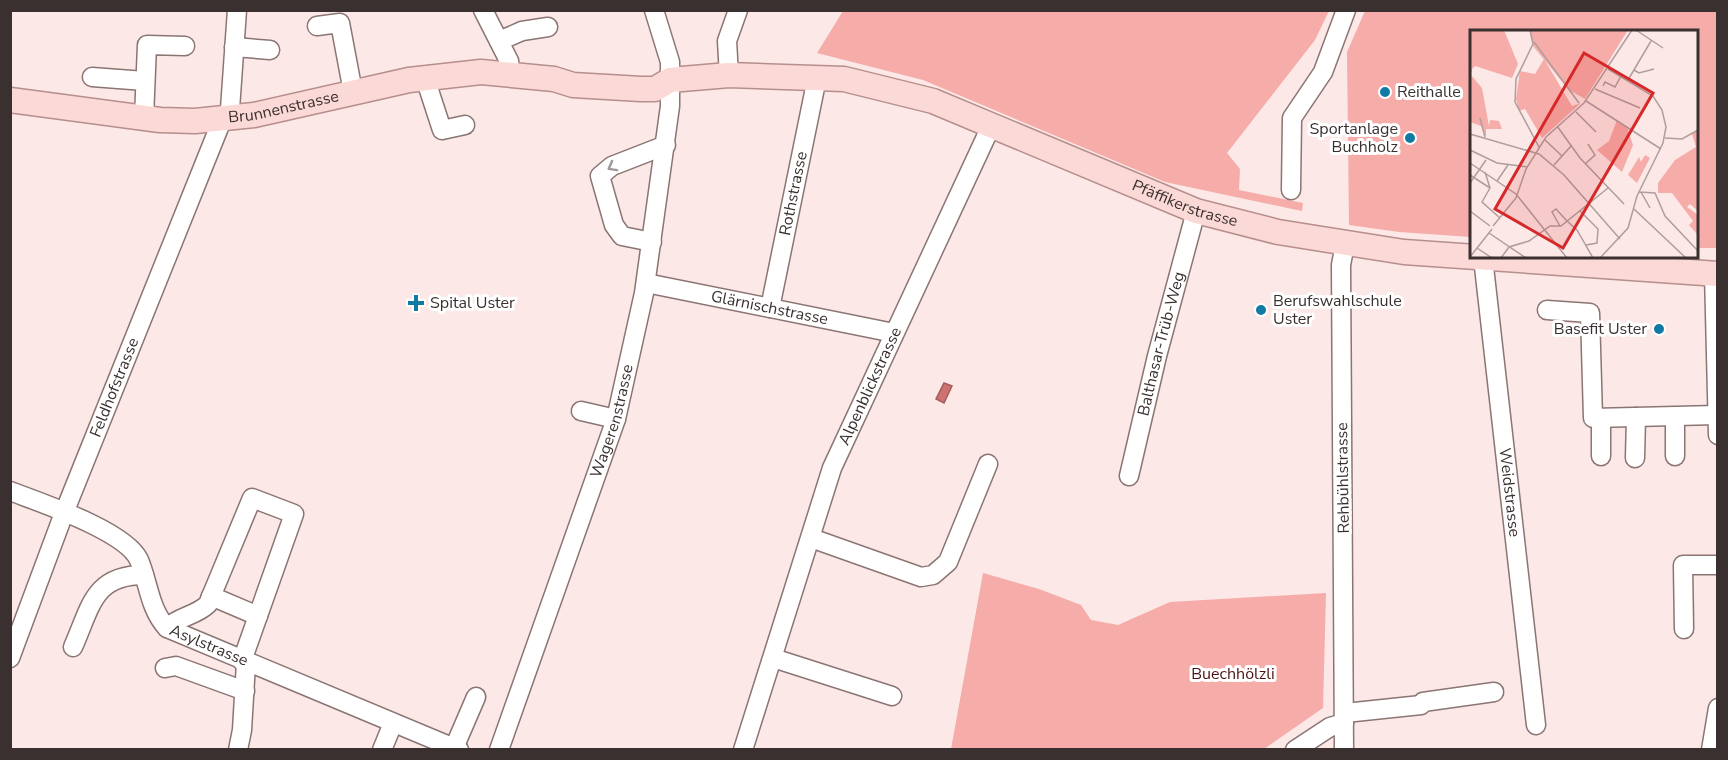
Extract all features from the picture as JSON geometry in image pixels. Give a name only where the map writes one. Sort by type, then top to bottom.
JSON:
[{"type":"main road","name":"Brunnenstrasse","points":[[10,100],[144,118],[222,120],[425,78],[481,72],[554,79],[573,85],[648,89],[655,89],[670,80]]},
{"type":"main road","name":"Pfäffikerstrasse","points":[[670,80],[729,75],[844,80],[880,87],[933,101],[992,124],[1196,211],[1278,232],[1345,244],[1470,257]]},
{"type":"main road","name":"Pfäffikerstrasse","points":[[1483,258],[1716,273]]},
{"type":"street","name":"Feldhofstrasse","points":[[10,658],[64,513],[222,120],[230,109],[237,10]]},
{"type":"street","points":[[483,10],[509,61],[511,75]]},
{"type":"street","name":"Wagerenstrasse","points":[[500,750],[616,420],[646,283],[666,145],[670,80],[670,62],[654,10]]},
{"type":"street","points":[[729,75],[727,41],[738,10]]},
{"type":"street","points":[[1291,190],[1292,118],[1323,72],[1347,10]]},
{"type":"street","points":[[317,26],[340,23],[353,92]]},
{"type":"street","points":[[499,41],[522,31],[548,27]]},
{"type":"street","points":[[144,118],[147,45],[185,46]]},
{"type":"street","points":[[234,46],[270,50]]},
{"type":"street","points":[[92,77],[145,81]]},
{"type":"street","points":[[425,78],[442,130],[465,125]]},
{"type":"street","name":"Rothstrasse","points":[[770,308],[817,78]]},
{"type":"street","name":"Alpenblickstrasse","points":[[743,750],[836,459],[992,124]]},
{"type":"street","points":[[652,242],[622,236],[614,225],[600,176],[612,166],[666,145]]},
{"type":"street","name":"Balthasar-Trüb-Weg","points":[[1129,476],[1157,356],[1196,211]]},
{"type":"street","name":"Rehbühlstrasse","points":[[1344,750],[1341,265],[1345,244]]},
{"type":"street","name":"Weidstrasse","points":[[1483,258],[1536,725]]},
{"type":"street","points":[[1716,273],[1718,435]]},
{"type":"street","name":"Glärnischstrasse","points":[[646,283],[894,333]]},
{"type":"street","points":[[1546,310],[1590,313],[1593,418],[1717,415]]},
{"type":"street","points":[[581,411],[616,420]]},
{"type":"street","points":[[1635,458],[1636,417]]},
{"type":"street","points":[[1675,417],[1675,456]]},
{"type":"street","points":[[1601,418],[1601,456]]},
{"type":"street","points":[[811,538],[921,577],[933,575],[948,562],[988,464]]},
{"type":"street","name":"Asylstrasse","points":[[10,491],[64,513],[128,544],[138,559],[153,608],[167,628],[457,749]]},
{"type":"street","points":[[167,628],[175,620],[202,610],[211,596],[252,498],[294,514],[244,662],[245,692],[238,750]]},
{"type":"street","points":[[1684,629],[1683,566],[1718,565]]},
{"type":"street","points":[[73,647],[101,587],[124,575],[144,575]]},
{"type":"street","points":[[211,596],[258,616]]},
{"type":"street","points":[[772,658],[892,696]]},
{"type":"street","points":[[165,668],[176,666],[245,692]]},
{"type":"street","points":[[1295,750],[1344,718],[1420,705],[1423,702],[1494,692]]},
{"type":"street","points":[[457,749],[476,697]]},
{"type":"street","points":[[1710,750],[1718,708]]},
{"type":"street","points":[[382,750],[393,723]]},
{"type":"green space","points":[[843,11],[1329,11],[1315,40],[1227,153],[1240,169],[1239,190],[1303,203],[1302,211],[1165,182],[923,80],[817,53]]},
{"type":"green space","name":"Sportanlage Buchholz","points":[[1365,11],[1717,11],[1717,248],[1698,248],[1698,30],[1470,30],[1470,237],[1399,232],[1349,225],[1347,52]]},
{"type":"green space","name":"Buechhölzli","points":[[983,573],[1039,589],[1081,605],[1091,620],[1118,625],[1170,602],[1326,593],[1323,708],[1264,749],[951,749]]},
{"type":"shaded area","points":[[944,383],[952,386],[944,403],[936,399]]},
{"type":"place","name":"Reithalle","points":[[1385,92]]},
{"type":"place","name":"Sportanlage Buchholz","points":[[1410,138]]},
{"type":"place","name":"Spital Uster","points":[[416,303]]},
{"type":"place","name":"Berufswahlschule Uster","points":[[1261,310]]},
{"type":"place","name":"Basefit Uster","points":[[1659,329]]}]
